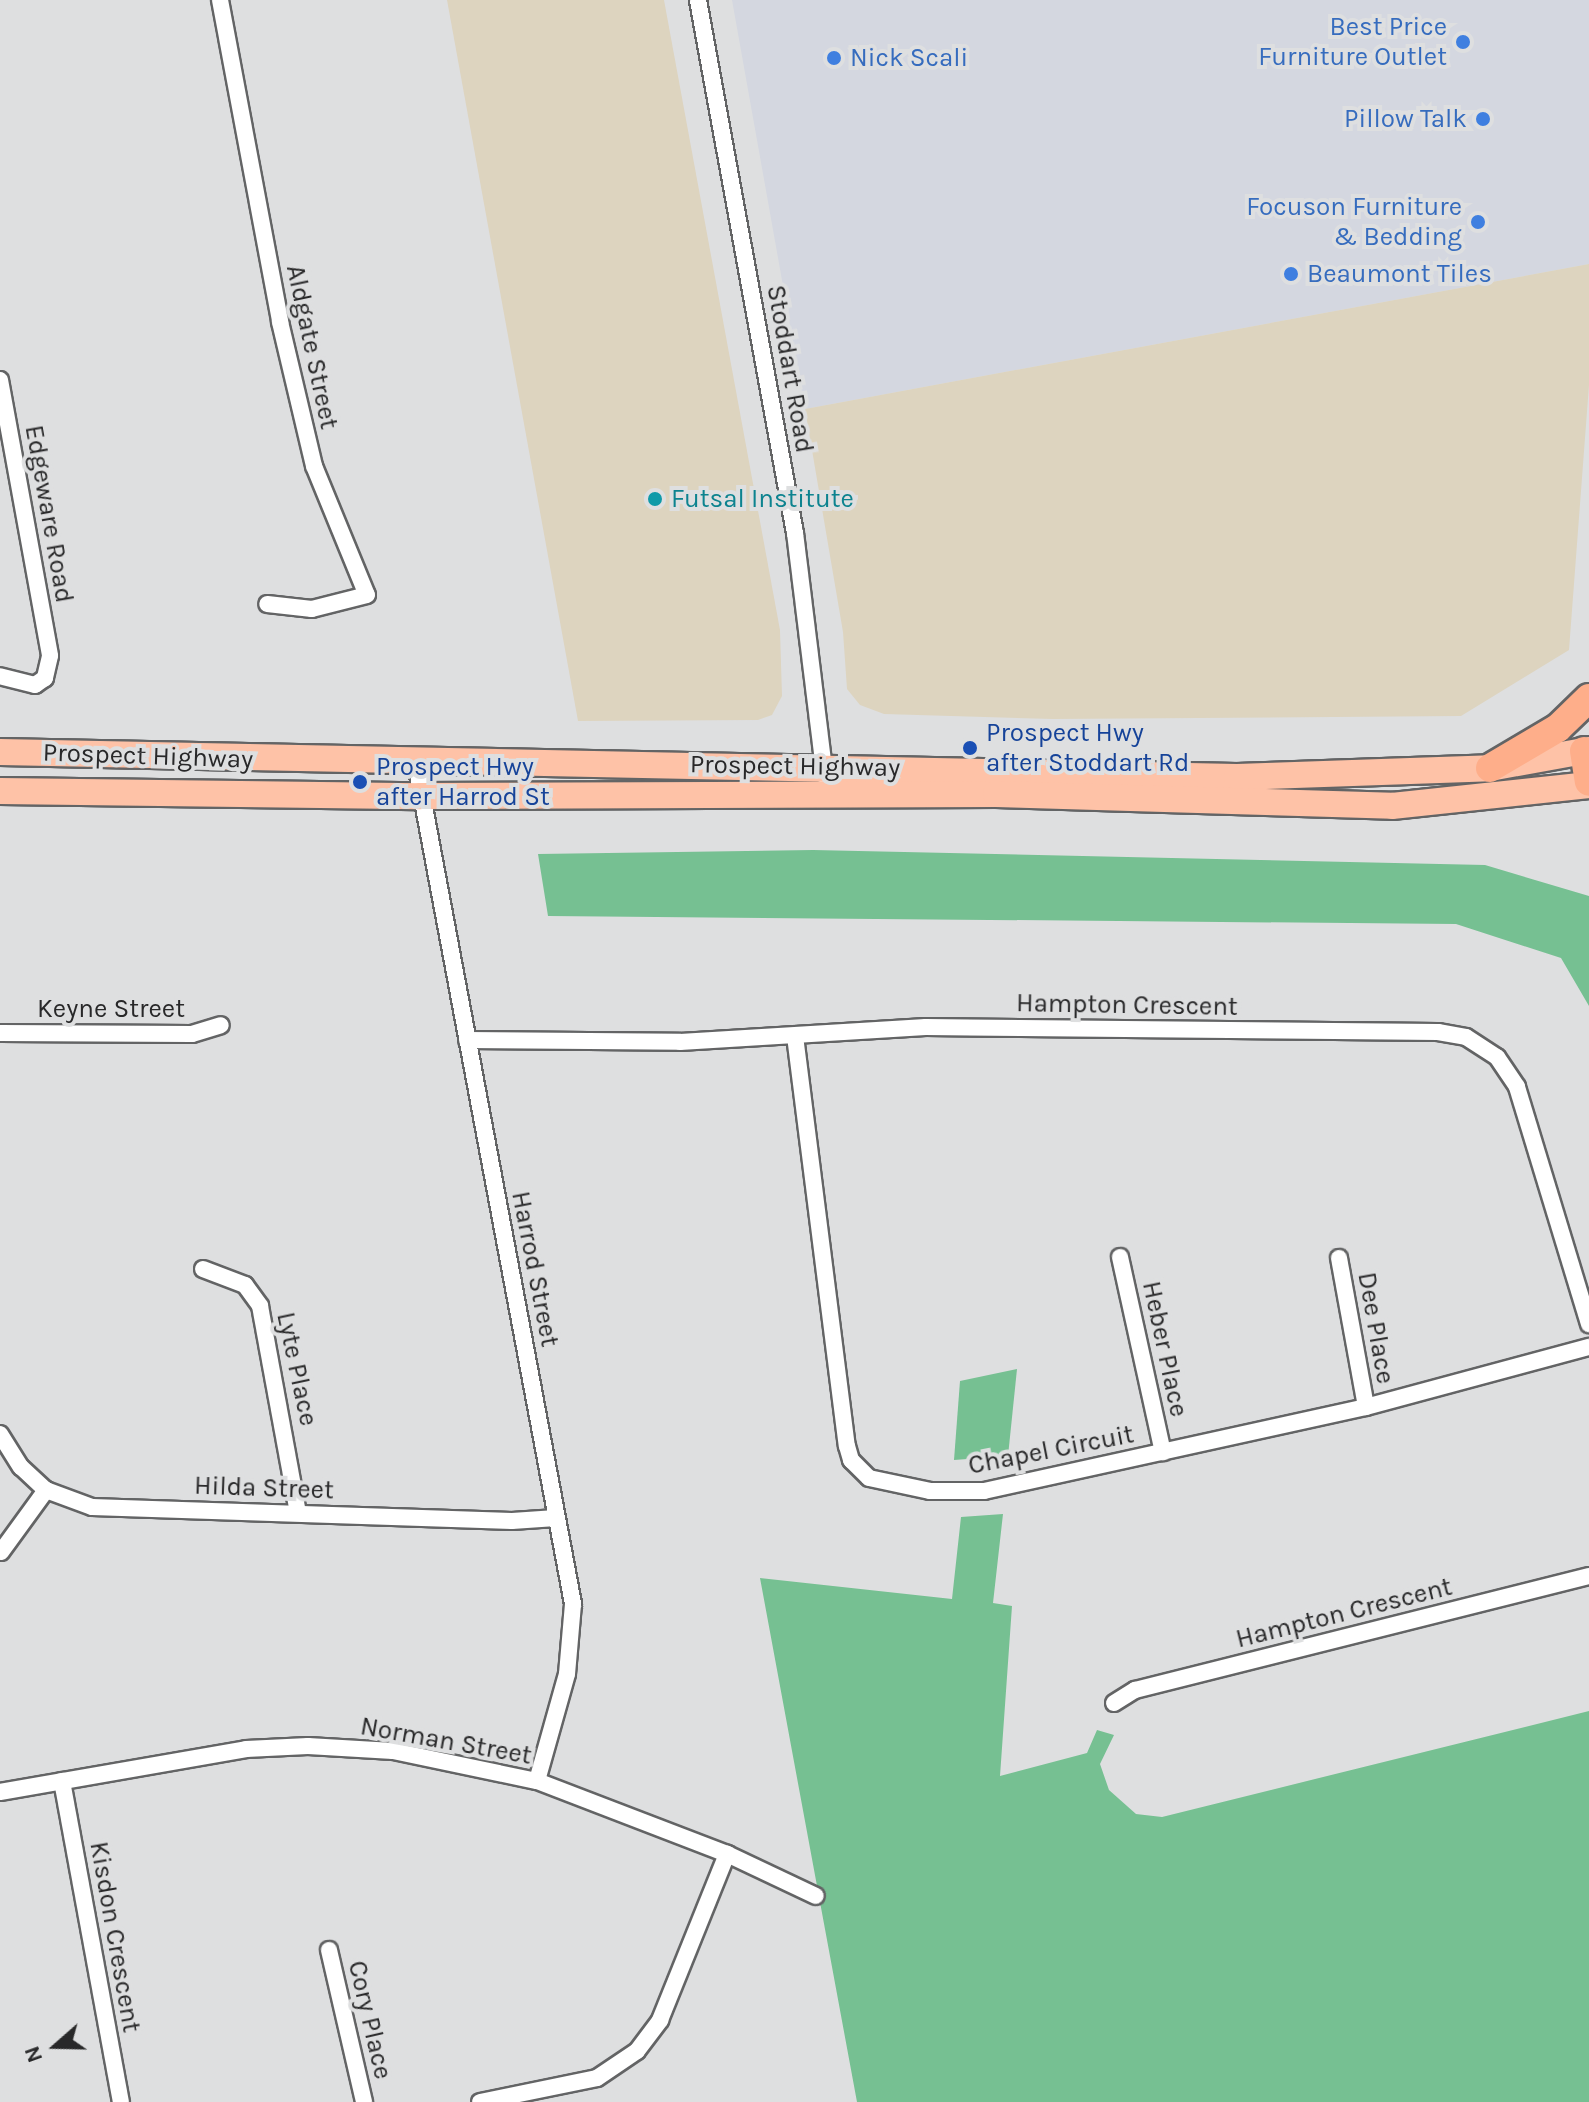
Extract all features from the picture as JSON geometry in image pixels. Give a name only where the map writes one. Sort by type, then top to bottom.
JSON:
[{"type":"highway","points":[[1490,768],[1558,728],[1589,698]]},
{"type":"highway","points":[[1586,751],[1589,783]]},
{"type":"main road","name":"Prospect Highway","points":[[0,752],[416,764],[824,765],[1237,777],[1490,768],[1586,751]]},
{"type":"main road","name":"Prospect Highway","points":[[0,791],[420,796],[996,794],[1392,806],[1589,783]]},
{"type":"street","name":"Aldgate Street","points":[[220,0],[280,322],[314,466],[367,595],[312,609],[267,604]]},
{"type":"street","name":"Stoddart Road","points":[[698,0],[795,533],[826,795]]},
{"type":"street","name":"Edgeware Road","points":[[0,380],[50,656],[45,678],[35,685],[0,676]]},
{"type":"street","name":"Harrod Street","points":[[416,764],[573,1604],[573,1636],[537,1781]]},
{"type":"street","name":"Keyne Street","points":[[0,1033],[192,1034],[221,1025]]},
{"type":"street","name":"Hampton Crescent","points":[[467,1040],[680,1042],[926,1027],[1438,1032],[1466,1037],[1497,1057],[1517,1087],[1589,1324]]},
{"type":"street","name":"Chapel Circuit","points":[[795,1036],[847,1446],[859,1471],[893,1486],[984,1491],[1366,1407],[1589,1347]]},
{"type":"street","name":"Heber Place","points":[[1120,1257],[1163,1452]]},
{"type":"street","name":"Dee Place","points":[[1339,1258],[1366,1407]]},
{"type":"street","name":"Lyte Place","points":[[203,1269],[245,1285],[260,1306],[298,1513]]},
{"type":"street","name":"Hilda Street","points":[[0,1434],[21,1467],[46,1490],[92,1507],[512,1521],[556,1518]]},
{"type":"street","points":[[1,1552],[46,1490]]},
{"type":"street","name":"Hampton Crescent","points":[[1114,1703],[1135,1690],[1589,1576]]},
{"type":"street","name":"Norman Street","points":[[0,1792],[215,1753],[308,1746],[393,1751],[537,1781],[727,1854],[816,1896]]},
{"type":"street","name":"Kisdon Crescent","points":[[62,1781],[121,2102]]},
{"type":"street","points":[[480,2102],[597,2078],[637,2051],[660,2020],[727,1854]]},
{"type":"street","name":"Cory Place","points":[[329,1950],[364,2102]]},
{"type":"shaded area","points":[[447,0],[664,0],[780,630],[782,696],[772,715],[758,720],[578,721]]},
{"type":"shaded area","points":[[732,0],[1589,0],[1589,264],[805,409]]},
{"type":"shaded area","points":[[1589,264],[1589,385],[1569,650],[1461,716],[1053,719],[884,714],[860,705],[847,689],[843,632],[805,409]]},
{"type":"green space","points":[[813,850],[1485,865],[1589,896],[1589,1006],[1561,958],[1456,924],[548,916],[538,854]]},
{"type":"green space","points":[[1017,1369],[1008,1456],[954,1460],[960,1381]]},
{"type":"green space","points":[[1003,1514],[993,1603],[1012,1606],[1000,1776],[1087,1753],[1097,1730],[1114,1735],[1100,1764],[1109,1790],[1136,1814],[1162,1817],[1589,1711],[1589,2102],[857,2102],[760,1578],[952,1599],[961,1517]]},
{"type":"place","name":"Best Price Furniture Outlet","points":[[1463,42]]},
{"type":"place","name":"Nick Scali","points":[[834,58]]},
{"type":"place","name":"Pillow Talk","points":[[1483,119]]},
{"type":"place","name":"Focuson Furniture & Bedding","points":[[1478,222]]},
{"type":"place","name":"Beaumont Tiles","points":[[1291,274]]},
{"type":"place","name":"Futsal Institute","points":[[655,499]]},
{"type":"place","name":"Prospect Hwy after Stoddart Rd","points":[[970,748]]},
{"type":"place","name":"Prospect Hwy after Harrod St","points":[[360,782]]}]
